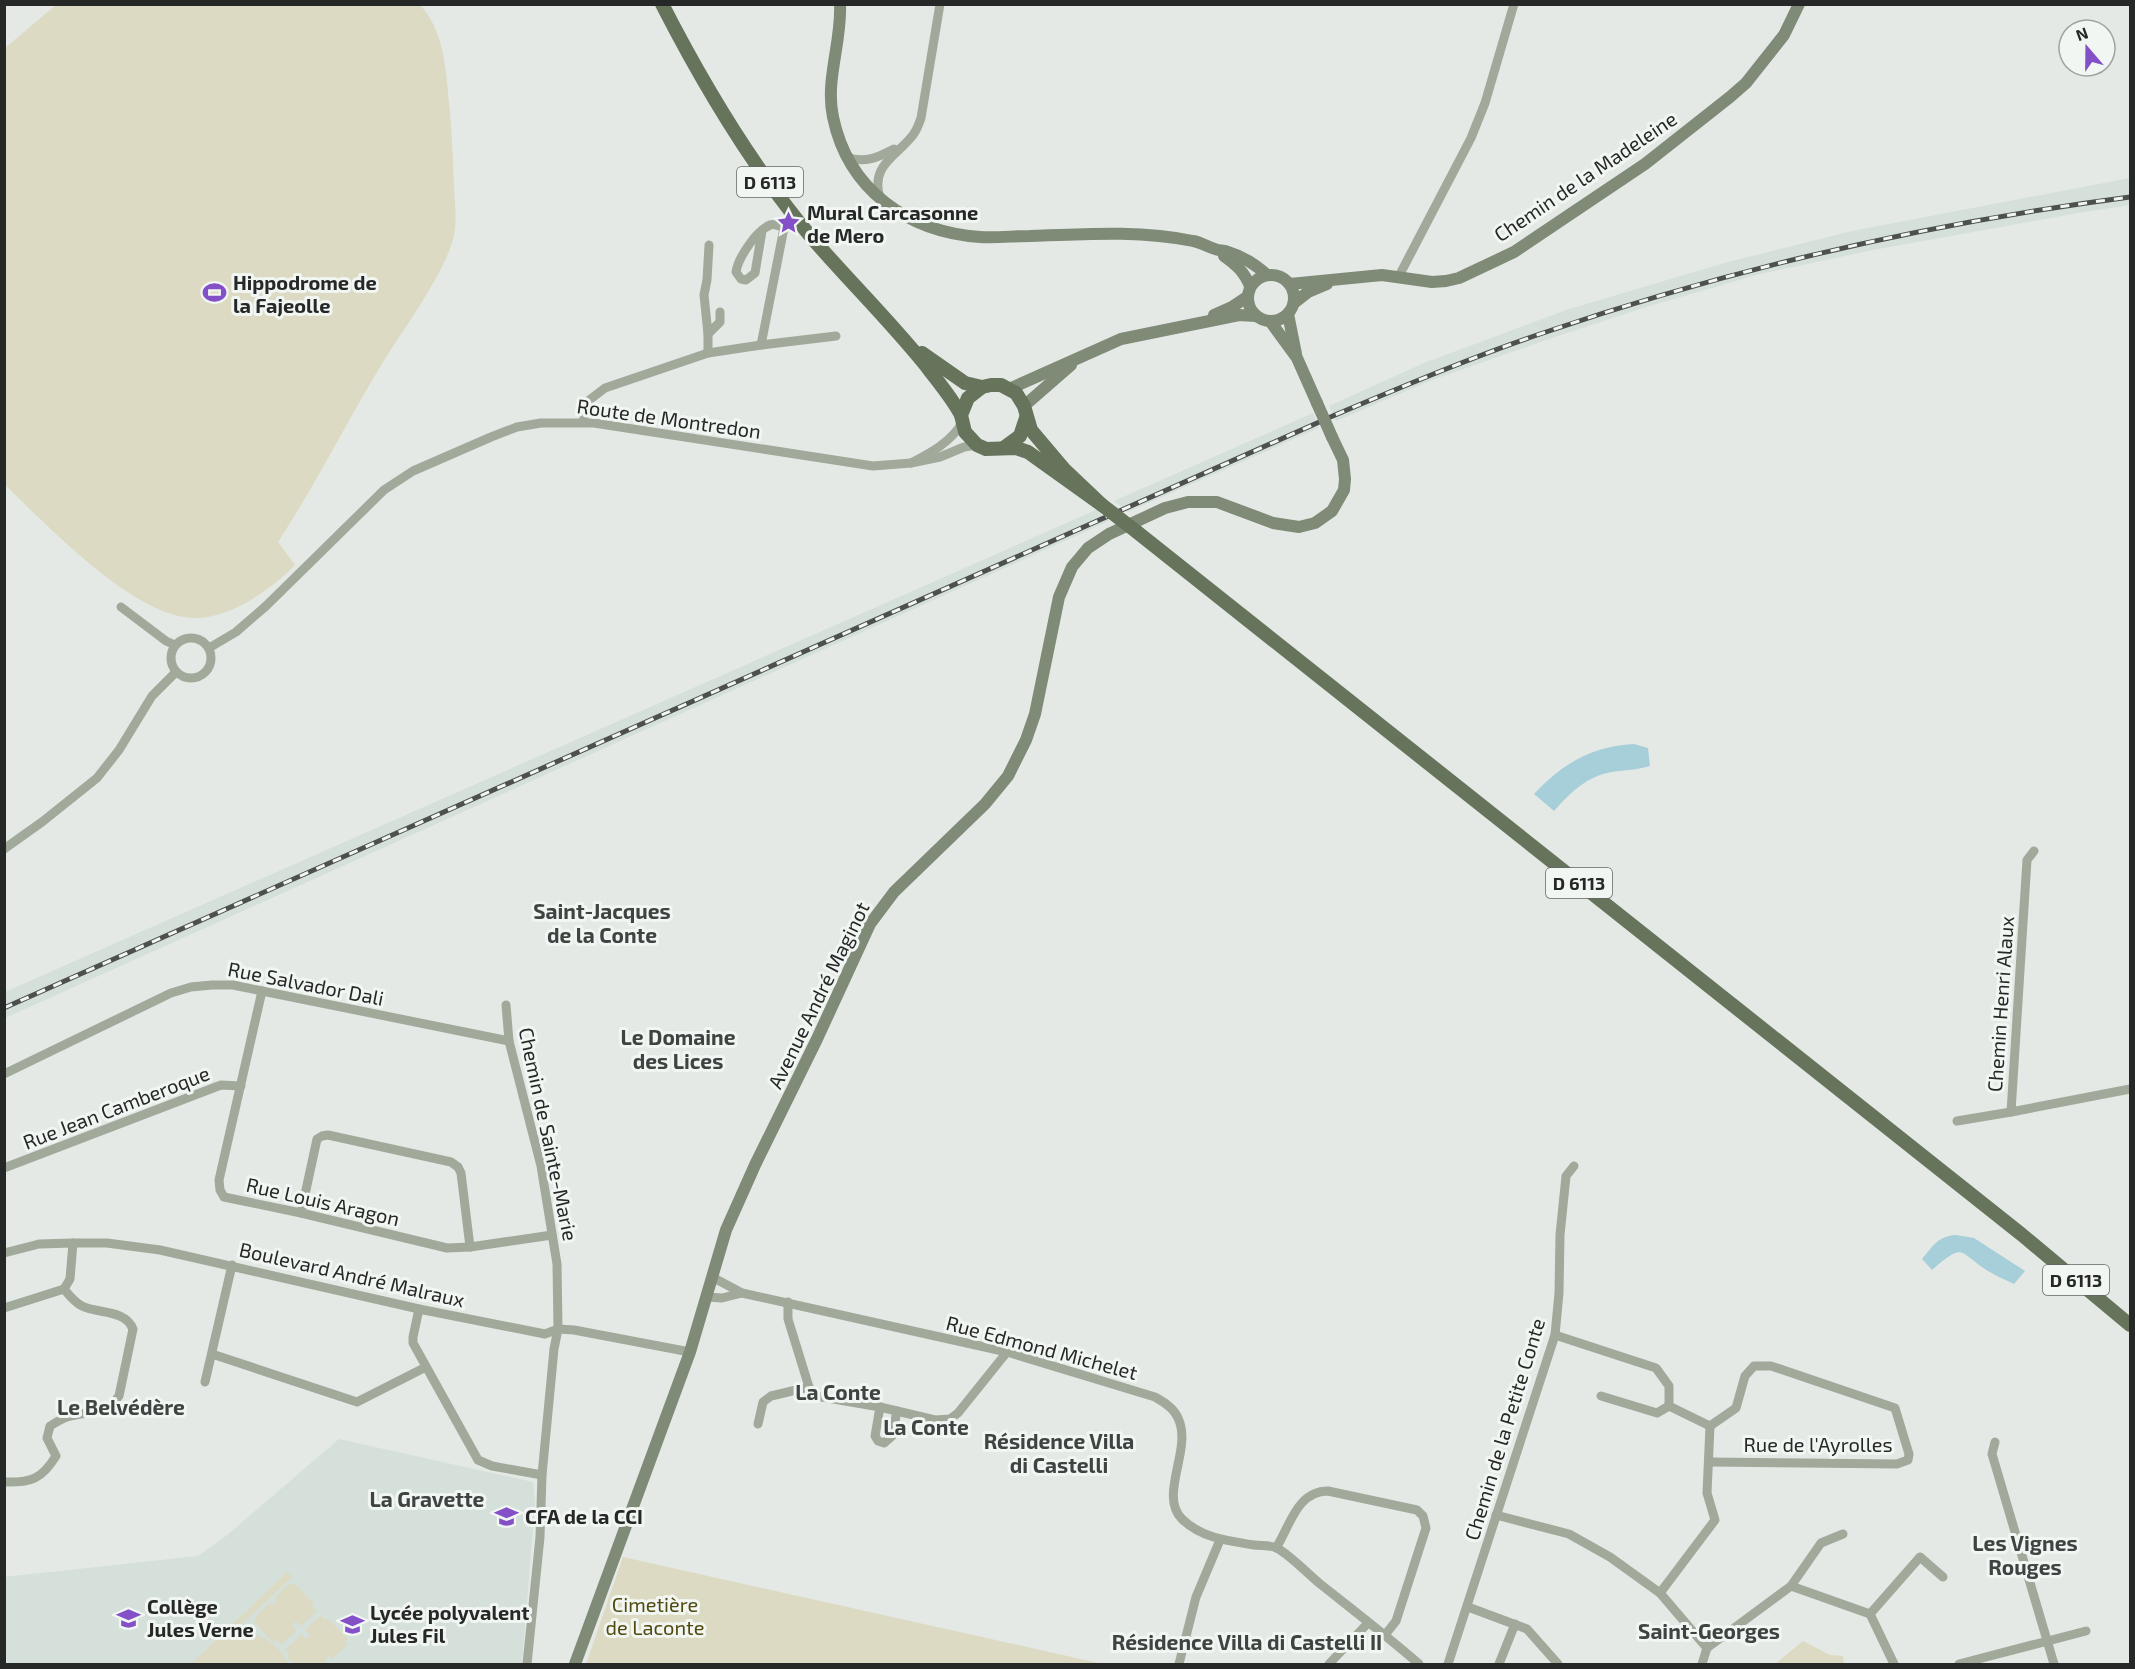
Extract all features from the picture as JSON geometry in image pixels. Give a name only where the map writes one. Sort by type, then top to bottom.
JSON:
[{"type":"main road","name":"D 6113","points":[[662,4],[690,58],[747,150],[810,235],[905,339],[954,402],[962,419]]},
{"type":"main road","name":"D 6113","points":[[905,339],[952,376],[965,384],[982,387]]},
{"type":"main road","points":[[991,385],[1009,388],[1016,393],[1025,412],[1020,436],[1005,447],[996,450],[978,445],[965,432],[962,419],[968,398],[982,387],[991,385]]},
{"type":"main road","name":"D 6113","points":[[1025,412],[1031,430],[1065,469],[1102,505]]},
{"type":"main road","name":"D 6113","points":[[1005,447],[1028,452],[1137,532],[2021,1234],[2130,1317]]},
{"type":"main road","name":"D 6113","points":[[2021,1234],[2130,1325]]},
{"type":"street","points":[[840,4],[841,26],[833,72],[832,106],[838,137],[860,177],[881,200],[905,217],[955,234],[981,237],[1142,235],[1196,241],[1216,250],[1236,264],[1244,273],[1251,310],[1256,316]]},
{"type":"street","points":[[860,177],[873,176],[914,134],[921,118],[940,4]]},
{"type":"street","points":[[1399,276],[1472,138],[1485,103],[1514,4]]},
{"type":"street","name":"Chemin de la Madeleine","points":[[1290,284],[1361,276],[1399,276],[1432,282],[1446,281],[1459,278],[1514,252],[1645,164],[1730,98],[1746,83],[1784,35],[1793,21],[1799,4]]},
{"type":"street","points":[[847,157],[867,160],[904,144]]},
{"type":"street","points":[[860,177],[860,169],[867,160]]},
{"type":"street","points":[[880,170],[878,178],[881,200]]},
{"type":"street","points":[[761,345],[784,228],[770,225],[762,231],[752,241],[737,265],[736,272],[741,279],[746,280],[755,273],[762,231]]},
{"type":"street","points":[[708,353],[704,295],[709,245]]},
{"type":"street","points":[[1216,250],[1228,252],[1246,260],[1267,275],[1279,276],[1290,284],[1293,290],[1291,308],[1297,358]]},
{"type":"street","points":[[1204,321],[1232,308],[1249,292],[1255,281],[1267,275]]},
{"type":"street","points":[[1009,388],[1121,339],[1239,315],[1276,321],[1308,292],[1341,279]]},
{"type":"street","points":[[708,334],[720,322],[720,312]]},
{"type":"street","points":[[1270,321],[1297,358]]},
{"type":"street","points":[[583,422],[588,401],[605,388],[708,353],[836,336]]},
{"type":"street","points":[[1025,412],[1083,355]]},
{"type":"street","name":"Avenue André Maginot","points":[[575,1665],[690,1352],[726,1230],[870,924],[894,892],[985,804],[1008,776],[1026,740],[1035,714],[1059,597],[1072,567],[1088,548],[1109,534],[1165,508],[1188,502],[1216,502],[1273,523],[1299,527],[1315,523],[1332,511],[1344,490],[1342,460],[1297,358]]},
{"type":"street","points":[[911,464],[956,434],[962,419]]},
{"type":"street","name":"Route de Montredon","points":[[209,648],[236,632],[266,606],[384,490],[413,471],[517,427],[541,423],[583,422],[873,466],[911,464],[940,457],[964,447],[978,445]]},
{"type":"street","points":[[121,607],[166,641],[175,645]]},
{"type":"street","points":[[183,639],[199,639],[209,648],[212,655],[206,673],[188,679],[173,669],[170,659],[175,645],[183,639]]},
{"type":"street","points":[[4,849],[42,822],[97,777],[119,750],[152,696],[176,672]]},
{"type":"street","name":"Chemin Henri Alaux","points":[[2034,851],[2027,860],[2011,1112],[2130,1089]]},
{"type":"street","name":"Rue Salvador Dali","points":[[4,1074],[171,993],[191,987],[212,985],[262,991],[509,1041]]},
{"type":"street","name":"Rue Louis Aragon","points":[[262,991],[219,1180],[220,1190],[224,1197],[447,1248],[470,1247],[552,1235]]},
{"type":"street","name":"Chemin de Sainte-Marie","points":[[506,1005],[509,1041],[541,1166],[557,1264],[558,1329],[542,1475],[540,1538],[527,1665]]},
{"type":"street","name":"Rue Jean Camberoque","points":[[4,1168],[221,1085],[241,1086]]},
{"type":"street","points":[[1957,1121],[2011,1112]]},
{"type":"street","points":[[301,1213],[317,1139],[328,1135],[451,1162],[458,1167],[461,1173],[470,1247]]},
{"type":"street","name":"Chemin de la Petite Conte","points":[[1448,1665],[1555,1335],[1559,1293],[1560,1235],[1566,1176],[1574,1166]]},
{"type":"street","points":[[4,1308],[64,1289],[70,1279],[73,1243]]},
{"type":"street","name":"Boulevard André Malraux","points":[[4,1253],[39,1244],[73,1243],[107,1243],[160,1250],[419,1309],[545,1334],[558,1329],[574,1330],[690,1352]]},
{"type":"street","points":[[205,1382],[232,1265]]},
{"type":"street","name":"Rue Edmond Michelet","points":[[712,1277],[742,1293],[1007,1352],[1155,1396],[1178,1416],[1182,1428],[1183,1445],[1173,1499],[1176,1511],[1195,1529],[1220,1540]]},
{"type":"street","points":[[726,1296],[728,1284]]},
{"type":"street","points":[[4,1482],[31,1481],[49,1467],[56,1455],[47,1438],[50,1426],[68,1417],[101,1411],[114,1403],[119,1396],[133,1329],[130,1322],[123,1316],[76,1303],[64,1289]]},
{"type":"street","name":"Rue Edmond Michelet","points":[[707,1297],[742,1293]]},
{"type":"street","points":[[788,1302],[788,1319],[809,1387],[816,1396],[880,1407],[935,1420],[950,1419],[958,1413],[1007,1352]]},
{"type":"street","points":[[419,1309],[413,1343],[478,1460],[492,1466],[542,1475]]},
{"type":"street","points":[[1555,1335],[1656,1368],[1669,1386],[1669,1406]]},
{"type":"street","points":[[212,1354],[357,1402],[426,1367]]},
{"type":"street","name":"Rue de l'Ayrolles","points":[[1709,1462],[1897,1464],[1908,1460],[1909,1454],[1895,1408],[1771,1366],[1754,1366],[1745,1376],[1736,1408],[1710,1426]]},
{"type":"street","points":[[759,1424],[763,1402],[771,1396],[809,1387]]},
{"type":"street","points":[[1601,1396],[1657,1413],[1669,1406]]},
{"type":"street","points":[[1660,1593],[1715,1520],[1708,1499],[1710,1426],[1669,1406]]},
{"type":"street","points":[[880,1407],[875,1436],[878,1441],[884,1443],[892,1436],[897,1411]]},
{"type":"street","points":[[1995,1442],[1992,1454],[2054,1665]]},
{"type":"street","points":[[1276,1548],[1300,1503],[1319,1491],[1417,1510],[1423,1516],[1426,1528],[1396,1621],[1385,1635]]},
{"type":"street","points":[[1496,1515],[1569,1534],[1610,1557],[1660,1593],[1707,1648]]},
{"type":"street","points":[[1702,1665],[1707,1648],[1791,1586],[1821,1543],[1843,1534]]},
{"type":"street","points":[[1179,1665],[1196,1597],[1220,1540],[1276,1548],[1419,1665]]},
{"type":"street","points":[[1870,1614],[1920,1557],[1943,1577]]},
{"type":"street","points":[[1791,1586],[1870,1614],[1894,1665]]},
{"type":"street","points":[[1468,1607],[1527,1629],[1557,1665]]},
{"type":"street","points":[[1329,1665],[1368,1623]]},
{"type":"street","points":[[1499,1665],[1515,1624]]},
{"type":"street","points":[[1959,1665],[2086,1631]]},
{"type":"shaded area","points":[[2130,178],[2130,205],[1873,250],[1760,274],[1646,307],[1546,340],[1432,380],[1336,421],[1329,406],[1424,363],[1566,310],[1728,262],[1852,231]]},
{"type":"shaded area","points":[[1313,413],[1319,428],[1128,512],[1114,501]]},
{"type":"shaded area","points":[[1096,510],[1109,521],[5,1018],[5,992]]},
{"type":"shaded area","points":[[339,1439],[533,1482],[535,1504],[522,1664],[5,1664],[4,1577],[198,1556],[226,1536]]},
{"type":"green space","name":"Hippodrome de la Fajeolle","points":[[56,5],[420,5],[428,15],[439,38],[447,77],[456,212],[450,249],[426,296],[374,377],[278,542],[295,565],[262,593],[220,614],[192,618],[168,613],[143,602],[67,544],[5,485],[5,48]]},
{"type":"green space","name":"Cimetière de Laconte","points":[[623,1557],[1103,1664],[586,1664]]},
{"type":"green space","points":[[287,1572],[292,1577],[231,1634],[249,1634],[264,1638],[277,1648],[288,1664],[191,1664]]},
{"type":"green space","points":[[290,1583],[295,1584],[314,1604],[312,1606],[317,1611],[301,1626],[296,1621],[292,1625],[296,1631],[281,1645],[276,1640],[273,1642],[254,1622],[257,1619],[255,1617],[270,1603],[272,1605],[277,1601],[275,1598]]},
{"type":"green space","points":[[321,1616],[325,1620],[327,1618],[348,1639],[345,1641],[348,1644],[332,1659],[329,1656],[325,1661],[327,1664],[294,1664],[287,1657],[290,1654],[285,1650],[301,1635],[306,1639],[310,1635],[305,1630]]},
{"type":"green space","points":[[1803,1641],[1830,1655],[1843,1656],[1844,1664],[1775,1664]]},
{"type":"water","points":[[1634,744],[1648,748],[1650,766],[1595,777],[1573,792],[1554,811],[1534,794],[1556,774],[1579,758],[1605,748]]},
{"type":"water","points":[[1956,1235],[1974,1238],[2025,1271],[2014,1284],[1991,1273],[1961,1253],[1950,1256],[1932,1270],[1922,1259],[1940,1240]]},
{"type":"railway","points":[[4,1008],[1335,415],[1490,352],[1687,288],[1833,250],[1981,220],[2130,197]]},
{"type":"place","name":"Mural Carcasonne de Mero","points":[[789,223]]},
{"type":"place","name":"Hippodrome de la Fajeolle","points":[[215,293]]},
{"type":"place","name":"CFA de la CCI","points":[[507,1516]]},
{"type":"place","name":"Collège Jules Verne","points":[[129,1618]]},
{"type":"place","name":"Lycée polyvalent Jules Fil","points":[[352,1624]]},
{"type":"district","name":"Saint-Jacques de la Conte","points":[[602,922]]},
{"type":"district","name":"Le Domaine des Lices","points":[[678,1048]]},
{"type":"district","name":"La Conte","points":[[838,1391]]},
{"type":"district","name":"Le Belvédère","points":[[121,1406]]},
{"type":"district","name":"La Conte","points":[[926,1426]]},
{"type":"district","name":"Résidence Villa di Castelli","points":[[1059,1452]]},
{"type":"district","name":"La Gravette","points":[[427,1498]]},
{"type":"district","name":"Les Vignes Rouges","points":[[2025,1554]]},
{"type":"district","name":"Saint-Georges","points":[[1709,1630]]},
{"type":"district","name":"Résidence Villa di Castelli II","points":[[1247,1641]]}]
